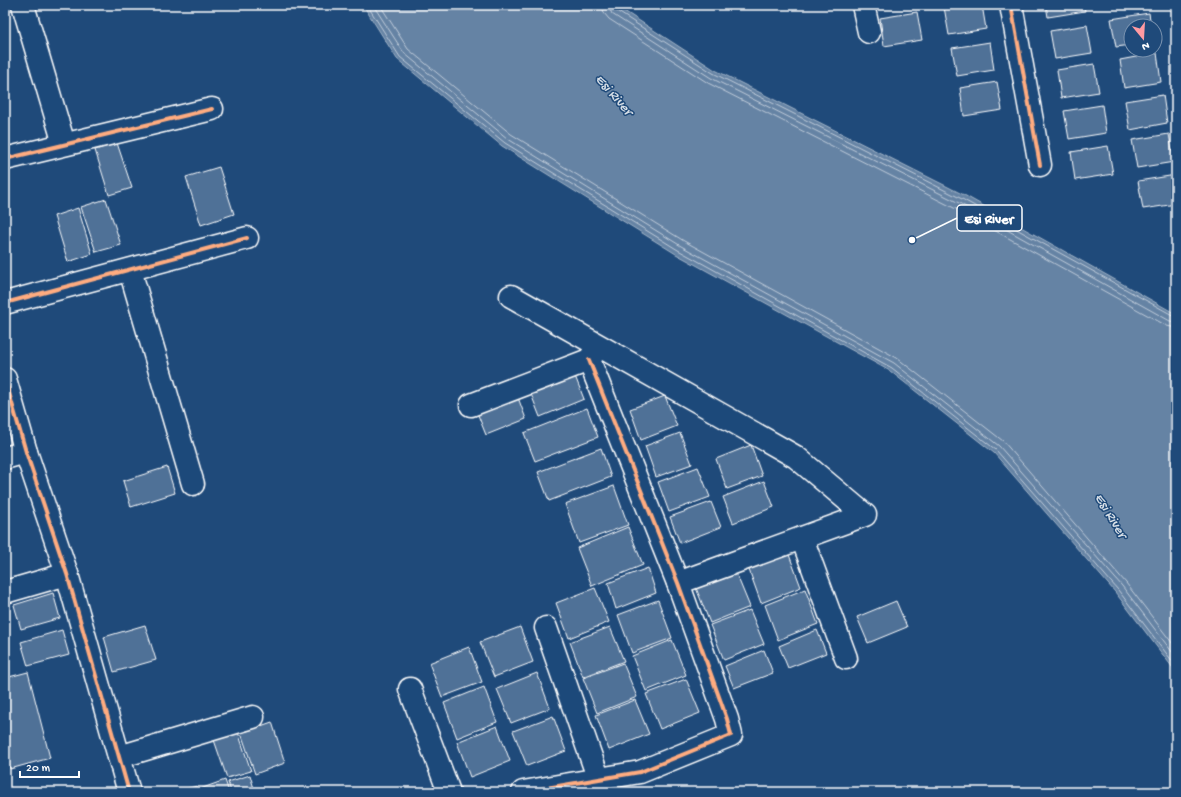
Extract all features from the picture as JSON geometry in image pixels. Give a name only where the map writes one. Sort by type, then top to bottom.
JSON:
[{"type":"street","points":[[23,5],[64,144]]},
{"type":"street","points":[[863,5],[869,32]]},
{"type":"street","points":[[1011,5],[1040,165]]},
{"type":"street","points":[[5,159],[212,109]]},
{"type":"street","points":[[5,302],[247,238]]},
{"type":"street","points":[[130,270],[193,484]]},
{"type":"street","points":[[511,296],[594,353],[796,457],[865,515],[678,583]]},
{"type":"street","points":[[471,405],[594,353]]},
{"type":"street","points":[[523,792],[640,772],[730,735],[727,719],[594,353]]},
{"type":"street","points":[[5,379],[26,452],[67,574],[129,792]]},
{"type":"street","points":[[5,458],[26,452]]},
{"type":"street","points":[[802,538],[846,658]]},
{"type":"street","points":[[5,592],[67,574]]},
{"type":"street","points":[[546,628],[599,780]]},
{"type":"street","points":[[410,689],[449,792]]},
{"type":"street","points":[[119,757],[253,717]]},
{"type":"water","points":[[363,5],[615,5],[715,70],[964,195],[1176,314],[1176,672],[1115,592],[994,453],[890,371],[676,254],[502,146],[397,59]]},
{"type":"building","points":[[957,5],[982,5],[986,29],[949,35],[944,7]]},
{"type":"building","points":[[1046,5],[1084,5],[1085,11],[1048,17]]},
{"type":"building","points":[[917,12],[922,40],[884,46],[880,18]]},
{"type":"building","points":[[1149,13],[1150,18],[1123,18],[1123,46],[1116,47],[1111,19]]},
{"type":"building","points":[[1087,25],[1092,53],[1055,59],[1050,31]]},
{"type":"building","points":[[990,42],[994,70],[957,76],[952,48]]},
{"type":"building","points":[[1131,58],[1158,58],[1161,82],[1124,88],[1120,60]]},
{"type":"building","points":[[1094,64],[1099,92],[1061,98],[1057,70]]},
{"type":"building","points":[[997,82],[1002,110],[964,116],[960,88]]},
{"type":"building","points":[[1163,95],[1167,123],[1130,130],[1125,101]]},
{"type":"building","points":[[1102,105],[1106,133],[1069,139],[1064,111]]},
{"type":"building","points":[[1169,134],[1174,162],[1137,168],[1132,140]]},
{"type":"building","points":[[117,143],[132,188],[109,195],[95,150]]},
{"type":"building","points":[[1108,146],[1113,174],[1075,180],[1071,152]]},
{"type":"building","points":[[219,167],[234,214],[201,225],[186,177]]},
{"type":"building","points":[[1176,175],[1176,204],[1143,209],[1138,181]]},
{"type":"building","points":[[106,199],[121,245],[96,252],[81,207]]},
{"type":"building","points":[[78,208],[92,254],[68,262],[54,216]]},
{"type":"building","points":[[573,371],[584,399],[540,417],[529,389]]},
{"type":"building","points":[[517,395],[526,419],[486,435],[476,410]]},
{"type":"building","points":[[665,396],[677,426],[641,440],[630,409]]},
{"type":"building","points":[[587,408],[598,437],[535,461],[524,433]]},
{"type":"building","points":[[680,433],[692,464],[656,477],[645,446]]},
{"type":"building","points":[[751,445],[762,476],[727,489],[716,459]]},
{"type":"building","points":[[601,448],[611,477],[549,501],[538,472]]},
{"type":"building","points":[[167,467],[175,493],[131,507],[123,481]]},
{"type":"building","points":[[698,467],[710,497],[669,512],[658,482]]},
{"type":"building","points":[[764,481],[774,507],[733,523],[723,497]]},
{"type":"building","points":[[614,486],[628,525],[579,543],[565,504]]},
{"type":"building","points":[[711,502],[721,527],[680,543],[670,517]]},
{"type":"building","points":[[628,527],[643,565],[592,586],[577,548]]},
{"type":"building","points":[[788,552],[801,587],[761,603],[748,567]]},
{"type":"building","points":[[648,568],[656,593],[616,609],[608,583]]},
{"type":"building","points":[[736,573],[750,607],[710,623],[696,588]]},
{"type":"building","points":[[595,588],[609,622],[569,638],[556,603]]},
{"type":"building","points":[[805,589],[818,624],[778,640],[765,605]]},
{"type":"building","points":[[53,593],[60,618],[21,629],[14,605]]},
{"type":"building","points":[[658,600],[672,638],[632,653],[618,615]]},
{"type":"building","points":[[896,601],[907,627],[868,643],[857,617]]},
{"type":"building","points":[[750,610],[764,644],[724,660],[710,625]]},
{"type":"building","points":[[145,625],[156,660],[114,672],[104,637]]},
{"type":"building","points":[[520,627],[533,662],[494,677],[480,642]]},
{"type":"building","points":[[610,627],[624,661],[583,677],[570,642]]},
{"type":"building","points":[[62,630],[69,655],[28,666],[21,642]]},
{"type":"building","points":[[817,630],[826,653],[788,668],[779,646]]},
{"type":"building","points":[[672,640],[686,675],[646,691],[632,656]]},
{"type":"building","points":[[469,647],[482,682],[442,697],[429,663]]},
{"type":"building","points":[[764,650],[773,673],[734,688],[725,666]]},
{"type":"building","points":[[623,663],[637,697],[597,713],[583,678]]},
{"type":"building","points":[[28,672],[50,758],[10,769],[5,750],[5,678]]},
{"type":"building","points":[[537,673],[550,708],[511,723],[497,689]]},
{"type":"building","points":[[686,679],[700,713],[660,729],[646,694]]},
{"type":"building","points":[[484,687],[497,722],[457,738],[444,703]]},
{"type":"building","points":[[635,700],[649,734],[609,750],[596,715]]},
{"type":"building","points":[[553,716],[566,751],[527,766],[513,731]]},
{"type":"building","points":[[272,722],[285,763],[255,774],[241,733]]},
{"type":"building","points":[[497,726],[510,761],[470,777],[457,742]]},
{"type":"building","points":[[238,732],[251,771],[227,778],[214,740]]},
{"type":"building","points":[[250,775],[255,792],[231,792],[228,782]]},
{"type":"building","points":[[225,780],[229,792],[201,792],[200,789]]},
{"type":"building","points":[[197,786],[199,792],[174,792]]},
{"type":"cycle path","points":[[1011,5],[1040,165]]},
{"type":"cycle path","points":[[5,159],[212,109]]},
{"type":"cycle path","points":[[5,303],[247,238]]},
{"type":"cycle path","points":[[523,792],[640,772],[731,735],[727,719],[678,583],[589,360]]},
{"type":"cycle path","points":[[5,379],[26,452],[67,574],[129,792]]},
{"type":"place","name":"Esi River","points":[[912,240]]}]
